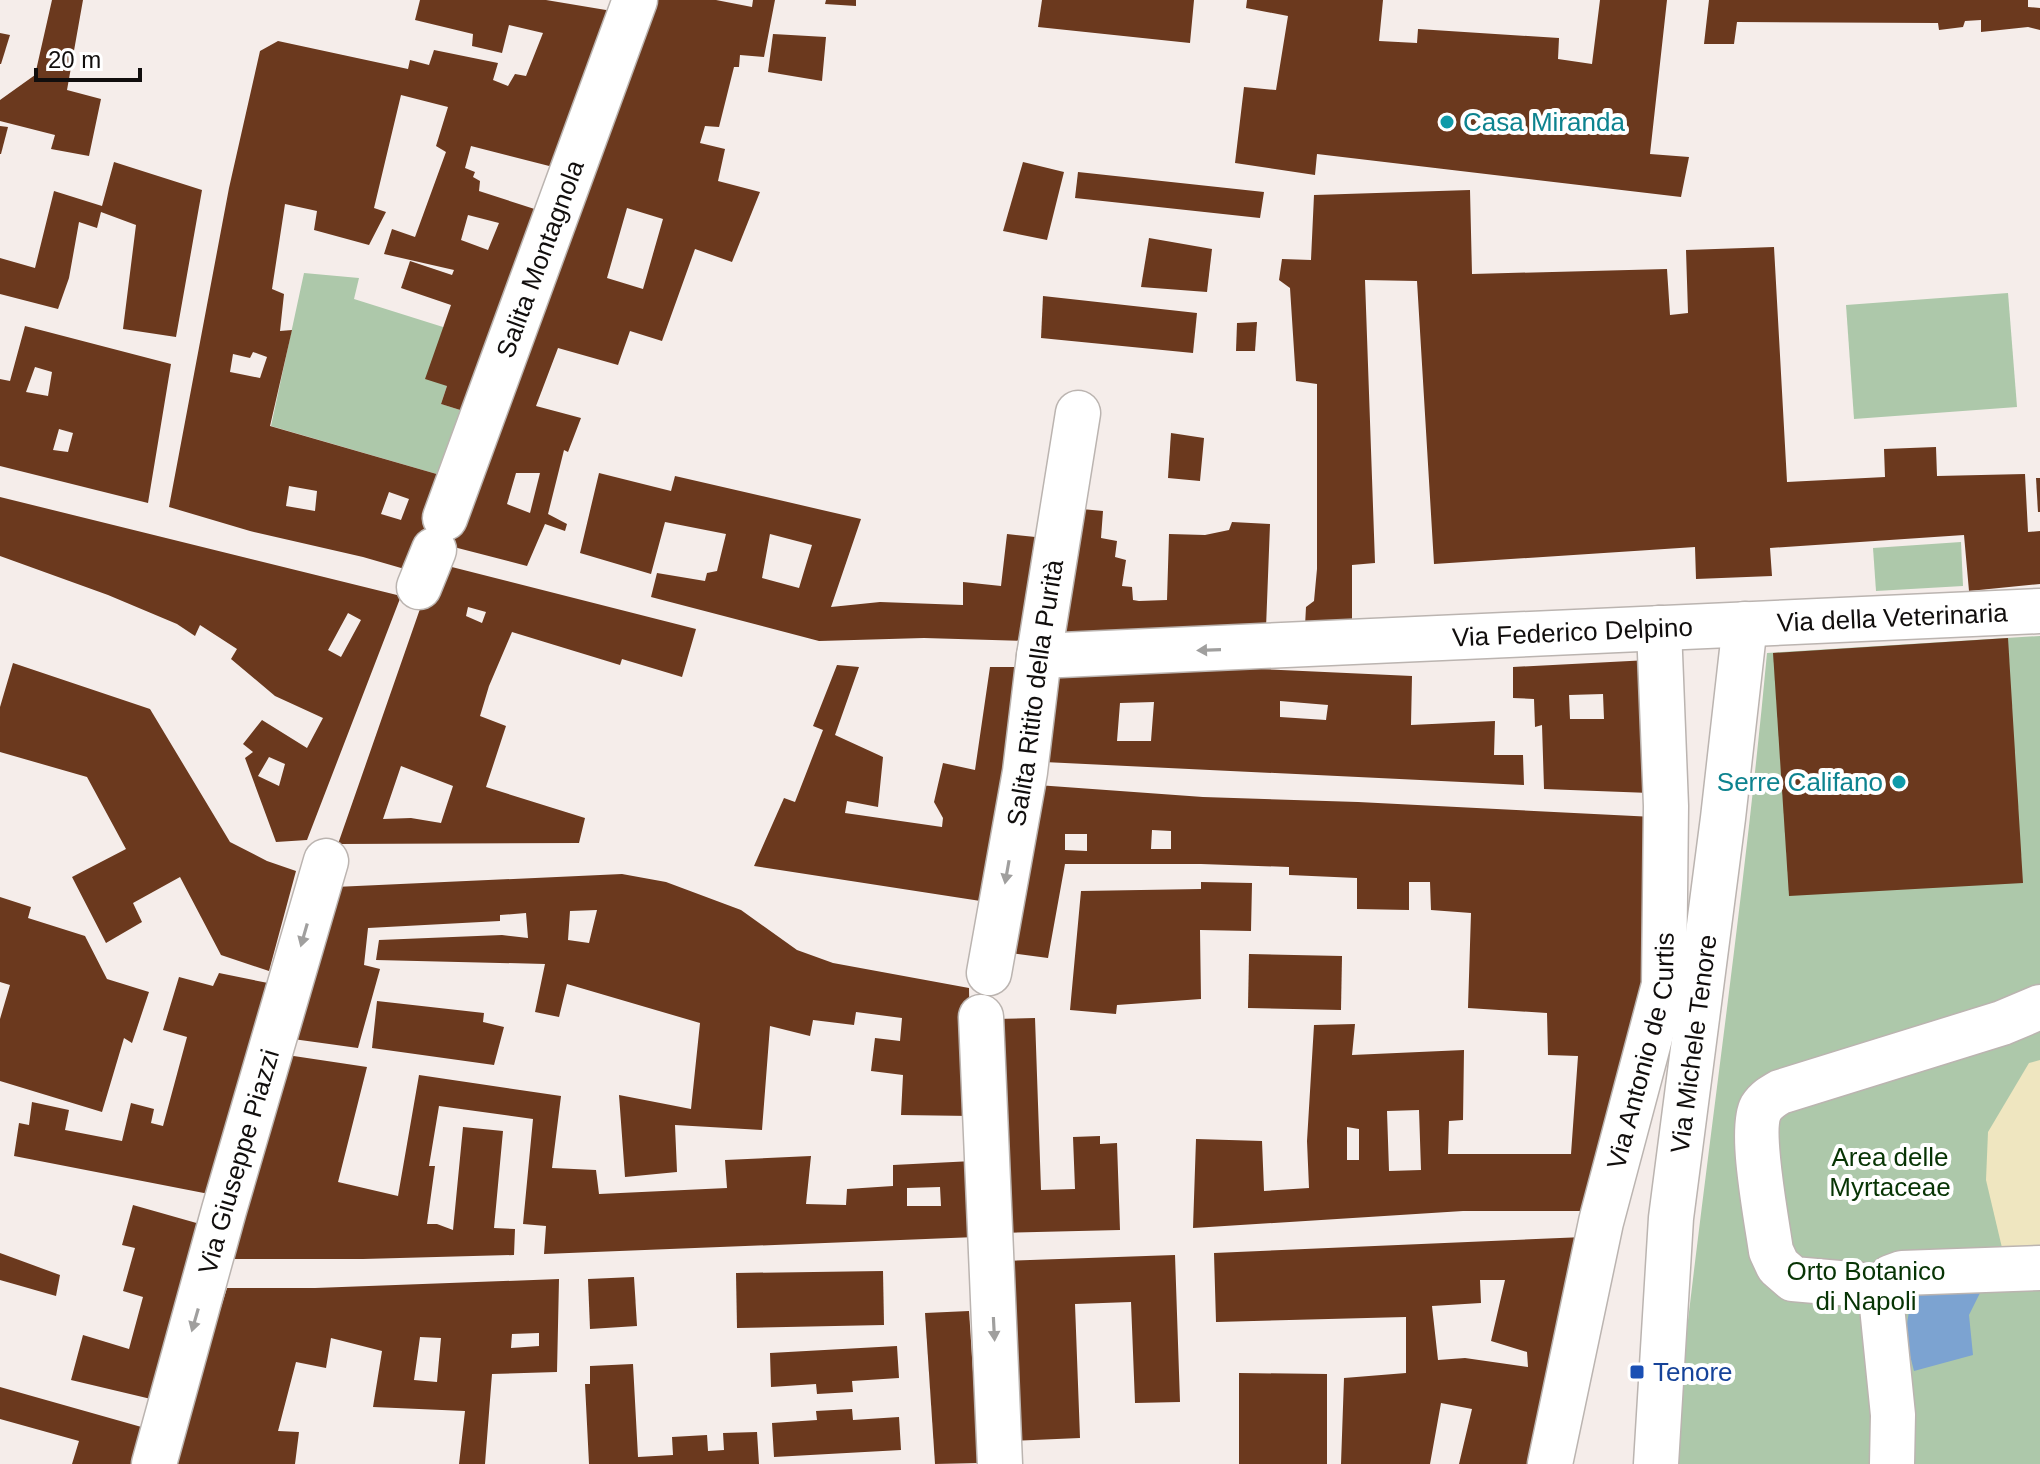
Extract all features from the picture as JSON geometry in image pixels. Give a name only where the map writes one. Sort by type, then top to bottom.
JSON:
[{"type":"street","name":"Salita Montagnola","points":[[433,552],[635,0]]},
{"type":"street","name":"Salita Ritito della Purità","points":[[989,973],[1025,772],[1039,656],[1078,413]]},
{"type":"street","name":"Via della Veterinaria","points":[[1745,624],[2040,611]]},
{"type":"street","name":"Via Federico Delpino","points":[[1039,656],[1745,624]]},
{"type":"street","name":"Via Michele Tenore","points":[[1656,1464],[1682,986],[1745,624]]},
{"type":"street","name":"Via Antonio de Curtis","points":[[1550,1464],[1601,1222],[1682,986],[1666,806],[1659,628]]},
{"type":"street","name":"Via Giuseppe Piazzi","points":[[154,1464],[326,861]]},
{"type":"street","points":[[1885,1287],[1793,1279],[1778,1266],[1771,1251],[1756,1132],[1760,1110],[1769,1098],[1780,1092],[2002,1023],[2040,1007]]},
{"type":"street","points":[[981,1017],[1000,1464]]},
{"type":"street","points":[[1892,1464],[1893,1415],[1881,1297],[1891,1277],[1902,1273],[2040,1268]]},
{"type":"green space","points":[[304,273],[359,278],[354,299],[443,327],[447,386],[441,404],[473,414],[447,477],[271,426]]},
{"type":"green space","points":[[2008,293],[2017,407],[1854,419],[1846,305]]},
{"type":"green space","points":[[1961,542],[1963,586],[1876,591],[1873,548]]},
{"type":"green space","name":"Orto Botanico di Napoli","points":[[2040,636],[2040,1464],[1672,1464],[1746,856],[1767,653]]},
{"type":"sand","points":[[2040,1060],[2040,1252],[2003,1252],[1986,1180],[1988,1132],[2029,1063]]},
{"type":"water","points":[[1983,1287],[1969,1315],[1973,1355],[1914,1371],[1905,1336],[1911,1299],[1933,1290]]},
{"type":"building","points":[[52,0],[83,0],[67,90],[101,99],[89,156],[51,149],[55,135],[0,121],[0,100],[35,75]]},
{"type":"building","points":[[420,0],[546,0],[618,12],[561,169],[471,146],[465,168],[475,172],[473,177],[480,181],[479,191],[547,213],[473,414],[441,404],[447,386],[425,379],[451,305],[401,288],[410,261],[452,275],[454,270],[384,254],[392,229],[415,237],[446,152],[436,146],[448,107],[401,95],[374,208],[386,212],[369,245],[314,230],[317,211],[285,204],[272,289],[284,294],[280,331],[292,330],[270,426],[447,477],[415,572],[250,531],[169,507],[229,188],[260,51],[278,41],[408,69],[410,60],[429,65],[434,50],[498,63],[493,80],[508,86],[515,74],[526,76],[543,33],[509,25],[502,53],[472,46],[473,34],[415,20]],"holes":[[[468,215],[499,223],[488,250],[461,240]],[[253,352],[267,357],[260,378],[230,372],[233,354],[250,358]],[[289,486],[317,491],[315,511],[286,506]],[[389,492],[409,499],[401,520],[381,514]]]},
{"type":"building","points":[[644,0],[716,0],[752,7],[753,0],[775,0],[764,57],[740,55],[719,127],[705,126],[700,143],[725,149],[718,181],[760,192],[732,262],[695,249],[662,341],[630,331],[618,365],[558,348],[536,406],[581,418],[568,452],[564,450],[548,514],[567,524],[565,531],[545,524],[527,566],[446,545]],"holes":[[[627,208],[663,219],[643,289],[607,278]],[[516,473],[540,473],[530,513],[507,504]]]},
{"type":"building","points":[[826,0],[856,0],[856,6],[825,4]]},
{"type":"building","points":[[1042,0],[1194,0],[1190,43],[1038,27]]},
{"type":"building","name":"Casa Miranda","points":[[1247,0],[1383,0],[1379,41],[1417,43],[1418,29],[1559,38],[1558,59],[1592,64],[1600,0],[1667,0],[1650,154],[1689,157],[1681,197],[1317,154],[1315,175],[1235,163],[1244,87],[1276,90],[1288,16],[1246,8]]},
{"type":"building","points":[[1709,0],[2028,0],[2028,7],[2040,8],[2040,30],[2028,27],[1981,32],[1981,20],[1965,21],[1963,27],[1939,30],[1938,23],[1737,22],[1734,44],[1704,44]]},
{"type":"building","points":[[0,33],[10,35],[1,64],[0,64]]},
{"type":"building","points":[[773,34],[826,37],[822,81],[768,72]]},
{"type":"building","points":[[0,126],[8,127],[1,154],[0,154]]},
{"type":"building","points":[[114,162],[202,190],[176,337],[123,329],[136,225],[101,212],[97,228],[79,222],[69,278],[58,309],[0,294],[0,258],[35,268],[54,191],[102,206]]},
{"type":"building","points":[[1023,162],[1064,172],[1047,240],[1003,231]]},
{"type":"building","points":[[1078,172],[1264,192],[1260,218],[1075,198]]},
{"type":"building","points":[[1470,190],[1472,274],[1667,269],[1670,315],[1688,313],[1686,250],[1774,247],[1787,482],[1885,477],[1884,449],[1936,447],[1937,476],[2025,474],[2028,532],[2040,531],[2040,584],[1969,591],[1964,535],[1770,548],[1772,576],[1696,579],[1695,547],[1434,564],[1417,281],[1365,280],[1375,563],[1352,565],[1352,625],[1305,626],[1306,607],[1314,601],[1317,569],[1317,384],[1296,381],[1290,288],[1279,280],[1282,259],[1311,260],[1314,195]]},
{"type":"building","points":[[1149,238],[1212,249],[1207,292],[1141,287]]},
{"type":"building","points":[[1043,296],[1197,313],[1193,353],[1041,338]]},
{"type":"building","points":[[1257,322],[1255,351],[1236,351],[1237,323]]},
{"type":"building","points":[[25,326],[171,364],[148,503],[0,466],[0,379],[10,381]],"holes":[[[35,367],[52,372],[48,396],[26,392]],[[59,429],[73,433],[68,452],[53,450]]]},
{"type":"building","points":[[1171,433],[1204,438],[1200,481],[1168,478]]},
{"type":"building","points":[[599,473],[671,491],[675,476],[861,519],[831,607],[880,602],[963,605],[963,582],[1001,586],[1007,534],[1045,538],[1030,641],[924,638],[819,641],[651,597],[657,573],[705,581],[707,573],[717,571],[726,534],[665,522],[651,574],[580,553]],"holes":[[[770,534],[812,545],[799,588],[762,578]]]},
{"type":"building","points":[[2036,478],[2040,478],[2040,512],[2038,512]]},
{"type":"building","points":[[0,497],[401,596],[307,840],[276,842],[245,758],[253,752],[243,744],[262,720],[307,748],[323,718],[275,696],[231,659],[237,649],[200,625],[195,636],[177,624],[108,595],[0,556]],"holes":[[[348,613],[361,620],[341,657],[328,650]],[[269,757],[285,764],[279,786],[258,776]]]},
{"type":"building","points":[[1071,508],[1103,511],[1101,538],[1117,541],[1115,557],[1126,560],[1122,586],[1132,587],[1133,600],[1139,601],[1167,600],[1169,534],[1205,535],[1229,530],[1232,522],[1270,524],[1266,628],[1059,635]]},
{"type":"building","points":[[436,563],[696,629],[682,677],[622,659],[620,665],[512,632],[480,716],[506,726],[486,787],[585,818],[579,843],[338,844]],"holes":[[[468,607],[486,612],[482,623],[466,616]],[[401,766],[453,786],[441,823],[411,818],[383,819]]]},
{"type":"building","name":"Serre Califano","points":[[2008,638],[2023,883],[1789,896],[1773,653]]},
{"type":"building","points":[[1262,656],[1261,669],[1412,676],[1411,725],[1495,721],[1494,755],[1523,755],[1524,785],[1044,762],[1058,663]],"holes":[[[1280,701],[1328,705],[1326,720],[1280,717]],[[1154,702],[1151,741],[1117,741],[1120,703]]]},
{"type":"building","points":[[1649,660],[1650,793],[1544,789],[1542,725],[1535,727],[1534,699],[1513,698],[1513,667]],"holes":[[[1603,694],[1604,719],[1570,719],[1569,695]]]},
{"type":"building","points":[[13,663],[150,709],[230,842],[267,861],[296,871],[269,971],[221,955],[180,877],[133,903],[142,922],[106,943],[72,877],[126,849],[87,777],[0,752],[0,707]]},
{"type":"building","points":[[837,665],[859,667],[835,735],[883,757],[878,807],[847,801],[845,813],[942,827],[943,818],[934,802],[943,763],[975,770],[990,667],[1026,667],[987,902],[754,866],[784,798],[795,802],[823,730],[813,726]]},
{"type":"building","points":[[1037,785],[1203,797],[1654,817],[1651,978],[1592,1211],[1463,1211],[1193,1228],[1196,1139],[1262,1141],[1264,1191],[1309,1188],[1307,1141],[1314,1025],[1355,1024],[1352,1055],[1464,1050],[1463,1120],[1449,1121],[1448,1154],[1571,1154],[1578,1056],[1548,1055],[1547,1013],[1468,1008],[1471,913],[1431,910],[1430,882],[1409,882],[1409,910],[1357,909],[1357,878],[1289,875],[1289,867],[1065,864],[1048,958],[1004,952]],"holes":[[[1152,830],[1171,831],[1171,849],[1151,849]],[[1065,834],[1087,834],[1087,851],[1065,850]],[[1419,1110],[1421,1170],[1389,1171],[1387,1111]],[[1347,1127],[1359,1129],[1359,1160],[1347,1160]]]},
{"type":"building","points":[[622,874],[666,882],[741,910],[797,950],[833,963],[969,988],[971,1116],[901,1115],[903,1075],[871,1071],[875,1038],[900,1041],[902,1018],[856,1012],[854,1025],[813,1020],[810,1036],[770,1026],[762,1130],[675,1125],[677,1172],[625,1177],[619,1095],[691,1109],[700,1023],[567,984],[559,1017],[535,1012],[545,964],[376,960],[379,940],[502,935],[528,938],[526,913],[500,915],[500,921],[368,928],[364,965],[380,969],[358,1048],[293,1039],[335,887]],"holes":[[[597,910],[589,943],[568,940],[570,911]]]},
{"type":"building","points":[[1201,882],[1252,883],[1251,931],[1200,930],[1201,999],[1117,1005],[1116,1014],[1070,1010],[1081,891],[1201,889]]},
{"type":"building","points":[[0,897],[31,907],[28,918],[85,936],[107,979],[149,992],[132,1043],[124,1038],[102,1112],[0,1081],[0,1019],[10,985],[0,982]]},
{"type":"building","points":[[1249,954],[1342,956],[1341,1010],[1248,1008]]},
{"type":"building","points":[[219,973],[268,983],[209,1194],[14,1156],[19,1123],[29,1125],[32,1102],[69,1110],[65,1130],[122,1141],[131,1103],[154,1109],[151,1123],[163,1126],[187,1037],[163,1030],[179,977],[213,986]]},
{"type":"building","points":[[377,1001],[484,1013],[483,1022],[504,1027],[494,1065],[372,1048]]},
{"type":"building","points":[[1035,1018],[1041,1190],[1075,1189],[1073,1137],[1100,1136],[1100,1144],[1117,1143],[1120,1230],[1001,1233],[995,1019]]},
{"type":"building","points":[[287,1055],[367,1067],[338,1182],[398,1196],[419,1075],[561,1096],[552,1168],[596,1170],[599,1194],[727,1188],[725,1160],[811,1156],[806,1204],[846,1205],[847,1189],[893,1186],[893,1165],[973,1161],[976,1237],[544,1254],[546,1226],[523,1224],[533,1119],[439,1106],[429,1166],[435,1166],[427,1224],[453,1230],[463,1127],[503,1131],[494,1228],[515,1229],[514,1255],[228,1259]],"holes":[[[940,1187],[941,1206],[907,1206],[907,1188]]]},
{"type":"building","points":[[133,1205],[200,1224],[151,1399],[71,1380],[83,1335],[129,1349],[143,1297],[123,1291],[135,1248],[122,1245]]},
{"type":"building","points":[[1584,1237],[1532,1464],[1459,1464],[1472,1409],[1441,1403],[1430,1464],[1341,1464],[1344,1378],[1406,1373],[1406,1317],[1216,1322],[1214,1253]],"holes":[[[1480,1280],[1505,1280],[1491,1341],[1527,1352],[1528,1367],[1465,1358],[1438,1360],[1432,1306],[1481,1303]]]},
{"type":"building","points":[[0,1253],[60,1275],[56,1296],[0,1280]]},
{"type":"building","points":[[1175,1255],[1180,1402],[1135,1403],[1131,1302],[1075,1304],[1080,1438],[1012,1441],[1004,1261]]},
{"type":"building","points":[[883,1271],[884,1325],[737,1328],[736,1273]]},
{"type":"building","points":[[634,1277],[637,1326],[590,1329],[588,1279]]},
{"type":"building","points":[[559,1279],[557,1372],[492,1374],[485,1464],[459,1464],[465,1411],[373,1407],[382,1351],[331,1338],[326,1368],[296,1362],[278,1431],[299,1432],[295,1464],[177,1464],[195,1391],[227,1288]],"holes":[[[539,1333],[539,1346],[511,1348],[512,1334]],[[420,1337],[441,1338],[437,1382],[414,1380]]]},
{"type":"building","points":[[969,1311],[979,1463],[935,1464],[925,1313]]},
{"type":"building","points":[[897,1346],[899,1378],[852,1381],[853,1392],[817,1394],[816,1384],[771,1387],[770,1353]]},
{"type":"building","points":[[633,1364],[638,1457],[673,1455],[672,1437],[707,1435],[708,1451],[724,1450],[723,1433],[757,1432],[759,1464],[589,1464],[585,1384],[590,1384],[590,1366]]},
{"type":"building","points":[[1239,1373],[1327,1374],[1327,1464],[1239,1464]]},
{"type":"building","points":[[0,1387],[145,1428],[134,1464],[72,1464],[79,1441],[0,1419]]},
{"type":"building","points":[[852,1409],[853,1420],[899,1417],[901,1450],[774,1457],[772,1423],[817,1420],[816,1411]]},
{"type":"place","name":"Casa Miranda","points":[[1447,122]]},
{"type":"place","name":"Serre Califano","points":[[1899,782]]},
{"type":"place","name":"Tenore","points":[[1637,1372]]},
{"type":"park label","name":"Area delle Myrtaceae","points":[[1890,1172]]}]
